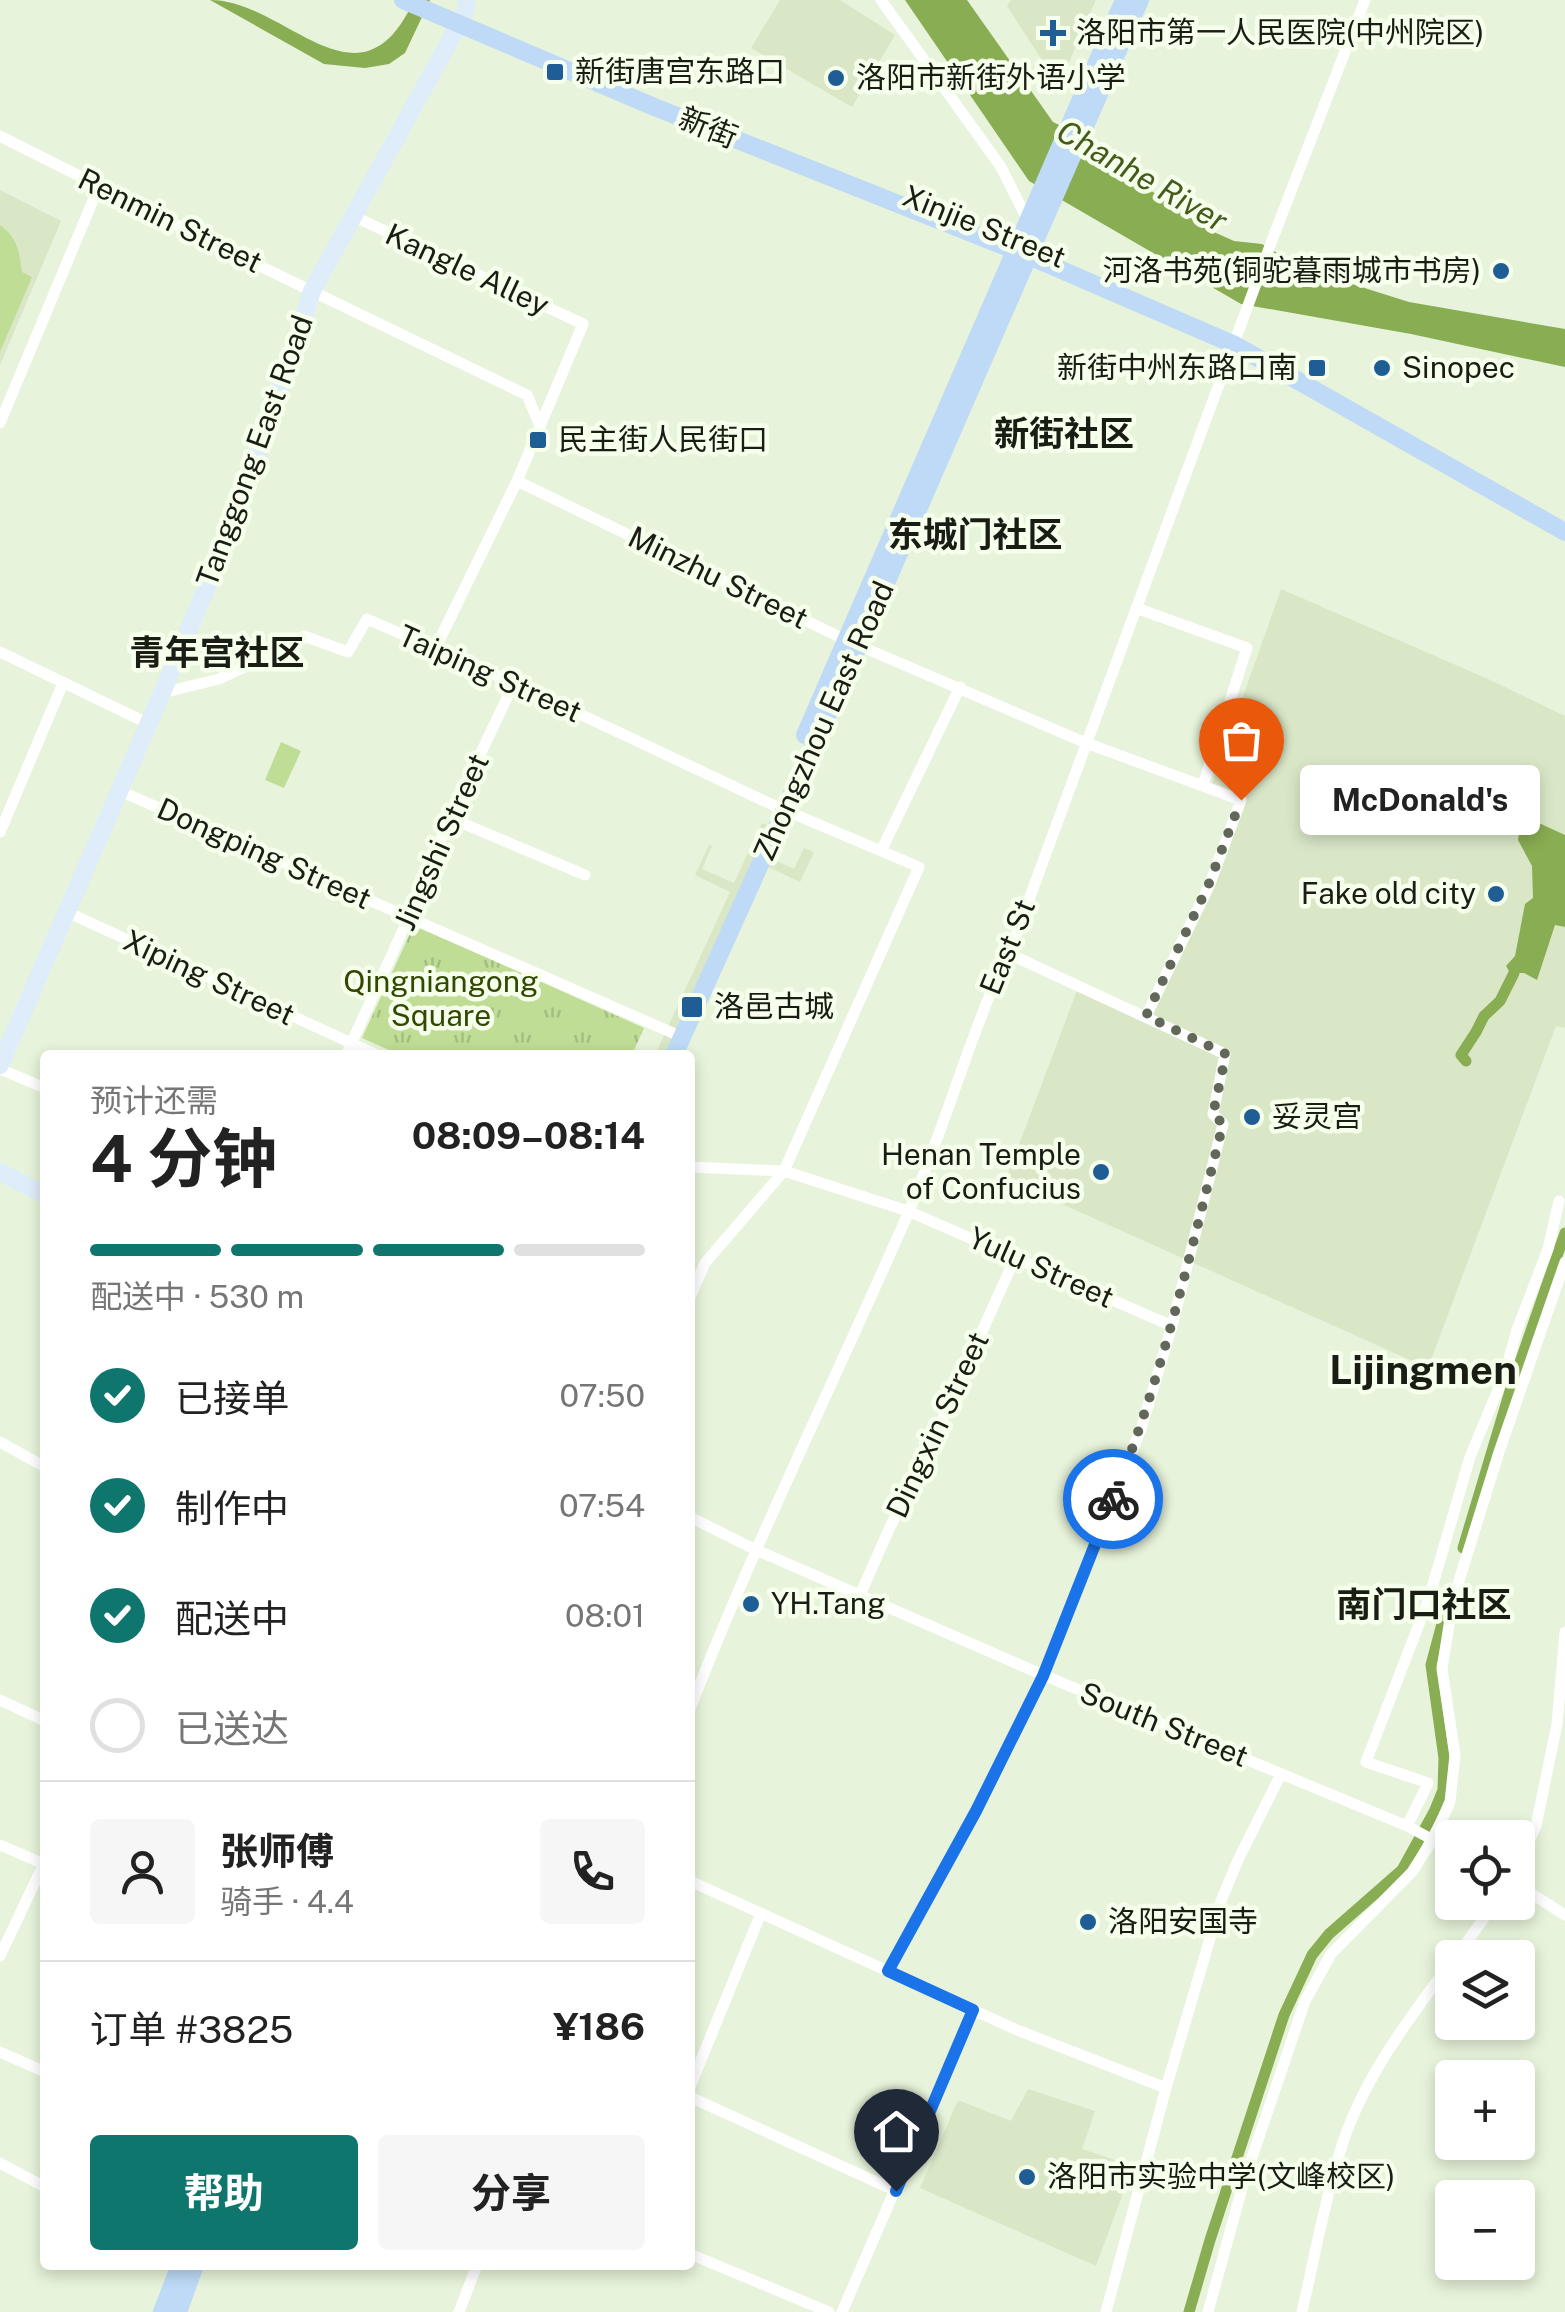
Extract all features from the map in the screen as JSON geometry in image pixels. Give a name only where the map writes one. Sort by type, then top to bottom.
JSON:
[{"type":"main road","points":[[403,0],[431,5]]},
{"type":"main road","name":"Zhongzhou East Road","points":[[666,1050],[677,1035],[780,808],[1025,248],[1124,0]]},
{"type":"main road","name":"Zhongzhou East Road","points":[[1085,104],[1140,0]]},
{"type":"main road","name":"Xinjie Street","points":[[431,5],[463,13],[680,108],[1025,248],[1237,340],[1565,523]]},
{"type":"main road","points":[[1237,340],[1565,532]]},
{"type":"main road","name":"Zhongzhou East Road","points":[[675,1050],[677,1035]]},
{"type":"main road","points":[[162,2312],[178,2270]]},
{"type":"main road","points":[[178,2312],[193,2270]]},
{"type":"street","points":[[881,0],[1036,215]]},
{"type":"street","name":"East St","points":[[696,1677],[908,1212],[1365,0]]},
{"type":"street","name":"Tanggong East Road","points":[[0,1067],[228,537],[312,291],[463,13]]},
{"type":"street","name":"Renmin Street","points":[[0,136],[527,395],[540,426]]},
{"type":"street","points":[[0,423],[99,186]]},
{"type":"street","name":"Kangle Alley","points":[[351,216],[582,324],[540,426]]},
{"type":"street","points":[[435,649],[540,426]]},
{"type":"street","name":"Minzhu Street","points":[[517,481],[853,642],[1086,742],[1241,800],[1208,886],[1146,1016]]},
{"type":"street","points":[[1136,608],[1246,648],[1203,785]]},
{"type":"street","name":"Taiping Street","points":[[162,693],[220,680],[304,636],[348,652],[367,620],[918,867],[786,1167]]},
{"type":"street","points":[[0,652],[149,724]]},
{"type":"street","points":[[0,832],[63,683]]},
{"type":"street","name":"Jingshi Street","points":[[348,1049],[514,683]]},
{"type":"street","points":[[881,851],[960,687]]},
{"type":"street","name":"Dongping Street","points":[[120,791],[677,1035]]},
{"type":"street","points":[[450,818],[585,876]]},
{"type":"street","name":"Xiping Street","points":[[67,912],[348,1049]]},
{"type":"street","points":[[888,1971],[976,1811],[1043,1676],[1140,1429],[1172,1326],[1223,1124],[1213,1114],[1226,1054],[1007,953]]},
{"type":"street","points":[[0,1067],[40,1086]]},
{"type":"street","name":"Yulu Street","points":[[695,1167],[786,1167],[1016,1256],[1172,1326]]},
{"type":"street","points":[[695,1285],[705,1263],[786,1167]]},
{"type":"street","points":[[0,1172],[40,1192]]},
{"type":"street","points":[[0,1182],[40,1202]]},
{"type":"street","points":[[1407,1826],[1428,1783],[1366,1762],[1428,1598],[1470,1457],[1505,1373],[1548,1249],[1560,1200]]},
{"type":"street","name":"Dingxin Street","points":[[860,1595],[1016,1256]]},
{"type":"street","points":[[1208,2312],[1244,2181],[1305,2001],[1331,1954],[1412,1872],[1450,1802],[1455,1755],[1442,1669],[1453,1600],[1565,1262]]},
{"type":"street","points":[[0,1442],[40,1464]]},
{"type":"street","name":"South Street","points":[[695,1520],[1043,1676],[1433,1839]]},
{"type":"street","points":[[1535,1828],[1557,1724],[1565,1632]]},
{"type":"street","points":[[0,1700],[40,1719]]},
{"type":"street","points":[[1106,2312],[1221,1902],[1281,1774]]},
{"type":"street","points":[[0,1845],[40,1861]]},
{"type":"street","points":[[0,1956],[40,1871]]},
{"type":"street","points":[[695,1884],[1017,2030],[1166,2088]]},
{"type":"street","points":[[1535,1896],[1565,1915]]},
{"type":"street","points":[[695,2075],[761,1913]]},
{"type":"street","points":[[1302,2312],[1345,2136],[1399,2031],[1435,1985]]},
{"type":"street","points":[[842,2312],[973,2010]]},
{"type":"street","points":[[0,2052],[40,2070]]},
{"type":"street","points":[[695,2099],[896,2191]]},
{"type":"street","points":[[0,2163],[40,2184]]},
{"type":"street","points":[[695,2256],[829,2312]]},
{"type":"street","points":[[459,2312],[475,2270]]},
{"type":"shaded area","points":[[210,0],[239,5],[321,45],[346,52],[370,50],[393,34],[414,0],[430,0],[405,53],[389,64],[365,68],[324,64]]},
{"type":"shaded area","name":"洛阳市新街外语小学","points":[[780,0],[840,0],[895,35],[852,107],[751,48]]},
{"type":"shaded area","points":[[905,0],[967,0],[1053,122],[1094,142],[1137,181],[1205,228],[1234,241],[1262,244],[1304,269],[1409,302],[1565,329],[1565,367],[1241,304],[1029,181]]},
{"type":"shaded area","name":"洛阳市第一人民医院(中州院区)","points":[[1011,0],[1096,0],[1066,69],[1058,72],[1042,60],[1007,6]]},
{"type":"shaded area","points":[[0,190],[61,221],[0,365]]},
{"type":"shaded area","points":[[1281,589],[1565,716],[1565,1028],[1556,1026],[1428,1368],[1006,1179],[1079,985],[1146,1015],[1238,823],[1241,799],[1212,784]]},
{"type":"shaded area","points":[[762,823],[777,830],[766,856],[794,869],[804,848],[814,852],[800,882],[766,866],[681,1050],[657,1050],[730,892],[695,875],[709,845],[712,846],[702,869],[734,883]]},
{"type":"shaded area","points":[[1541,824],[1565,835],[1565,927],[1555,925],[1537,980],[1524,973],[1510,973],[1506,966],[1515,956],[1525,904],[1533,898],[1532,866],[1518,840],[1520,828]]},
{"type":"shaded area","name":"洛阳市实验中学(文峰校区)","points":[[1028,2089],[1095,2111],[1082,2149],[1133,2166],[1096,2266],[920,2188],[958,2100],[1011,2121]]},
{"type":"green space","points":[[0,225],[14,240],[22,272],[32,277],[0,352]]},
{"type":"green space","points":[[281,742],[301,751],[284,788],[265,780]]},
{"type":"green space","name":"Qingniangong Square","points":[[414,925],[644,1028],[634,1050],[389,1050],[362,1038]]},
{"type":"waterway","points":[[1466,1061],[1461,1055],[1484,1016],[1500,1001],[1514,973]]},
{"type":"waterway","points":[[1463,1548],[1510,1391],[1565,1233]]},
{"type":"waterway","points":[[1189,2312],[1284,2015],[1312,1955],[1329,1934],[1402,1870],[1443,1790],[1444,1758],[1431,1665],[1451,1590]]},
{"type":"way so far","points":[[1113,1499],[1172,1326],[1223,1124],[1213,1114],[1226,1054],[1146,1016],[1208,886],[1241,800]]},
{"type":"place","name":"洛阳市第一人民医院(中州院区)","points":[[1053,33]]},
{"type":"place","name":"新街唐宫东路口","points":[[555,72]]},
{"type":"place","name":"洛阳市新街外语小学","points":[[836,78]]},
{"type":"place","name":"河洛书苑(铜驼暮雨城市书房)","points":[[1501,271]]},
{"type":"place","name":"新街中州东路口南","points":[[1317,368]]},
{"type":"place","name":"Sinopec","points":[[1382,368]]},
{"type":"place","name":"民主街人民街口","points":[[538,440]]},
{"type":"place","name":"McDonald's","points":[[1241,800]]},
{"type":"place","name":"Fake old city","points":[[1496,894]]},
{"type":"place","name":"洛邑古城","points":[[692,1007]]},
{"type":"place","name":"妥灵宫","points":[[1252,1117]]},
{"type":"place","name":"Henan Temple of Confucius","points":[[1101,1172]]},
{"type":"place","name":"YH.Tang","points":[[751,1604]]},
{"type":"place","name":"洛阳安国寺","points":[[1088,1922]]},
{"type":"place","name":"洛阳市实验中学(文峰校区)","points":[[1027,2177]]},
{"type":"district","name":"新街社区","points":[[1064,434]]},
{"type":"district","name":"东城门社区","points":[[975,535]]},
{"type":"district","name":"青年宫社区","points":[[217,653]]},
{"type":"district","name":"Lijingmen","points":[[1423,1370]]},
{"type":"district","name":"南门口社区","points":[[1424,1605]]},
{"type":"route","points":[[896,2191],[973,2010],[888,1971],[976,1811],[1043,1676],[1113,1499]]},
{"type":"water label","name":"Chanhe River","points":[[1142,176]]}]
